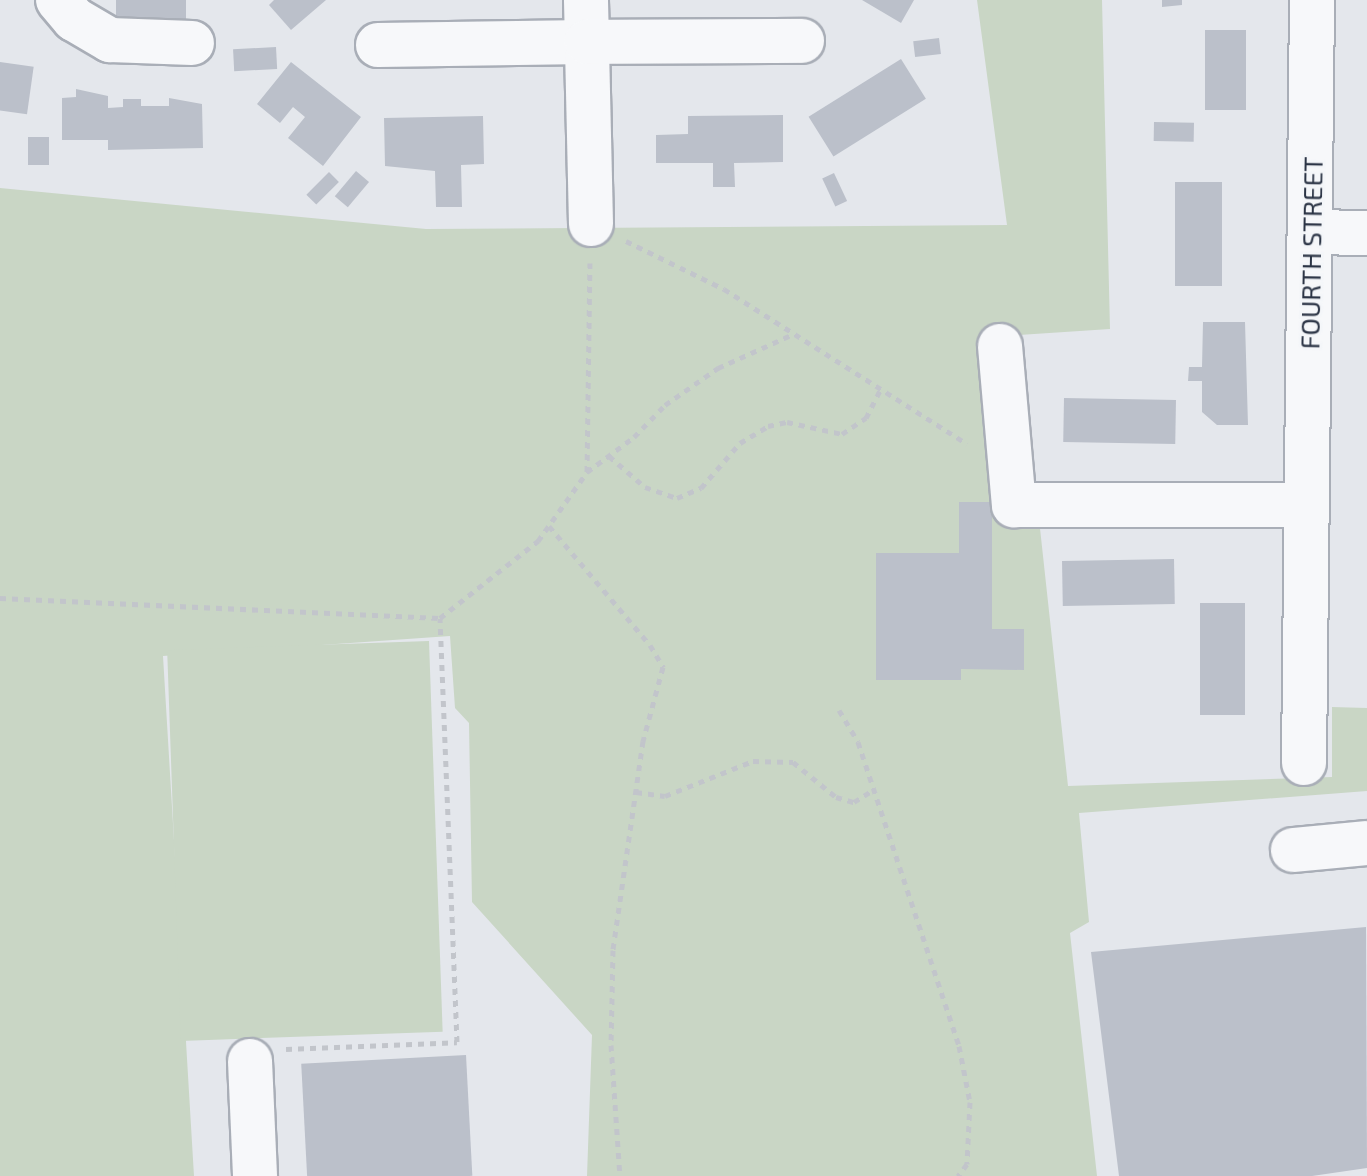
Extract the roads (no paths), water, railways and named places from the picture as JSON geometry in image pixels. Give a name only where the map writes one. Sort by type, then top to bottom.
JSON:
[{"type":"street","points":[[58,0],[74,19],[110,40],[192,43]]},
{"type":"street","name":"FOURTH STREET","points":[[1304,763],[1305,505],[1313,232],[1312,0]]},
{"type":"street","points":[[378,45],[587,21],[802,41]]},
{"type":"street","points":[[587,21],[591,224]]},
{"type":"street","points":[[1313,232],[1367,233]]},
{"type":"street","points":[[1000,346],[1014,505],[1305,505]]},
{"type":"street","points":[[1293,850],[1367,843]]},
{"type":"street","points":[[250,1061],[255,1176]]}]
